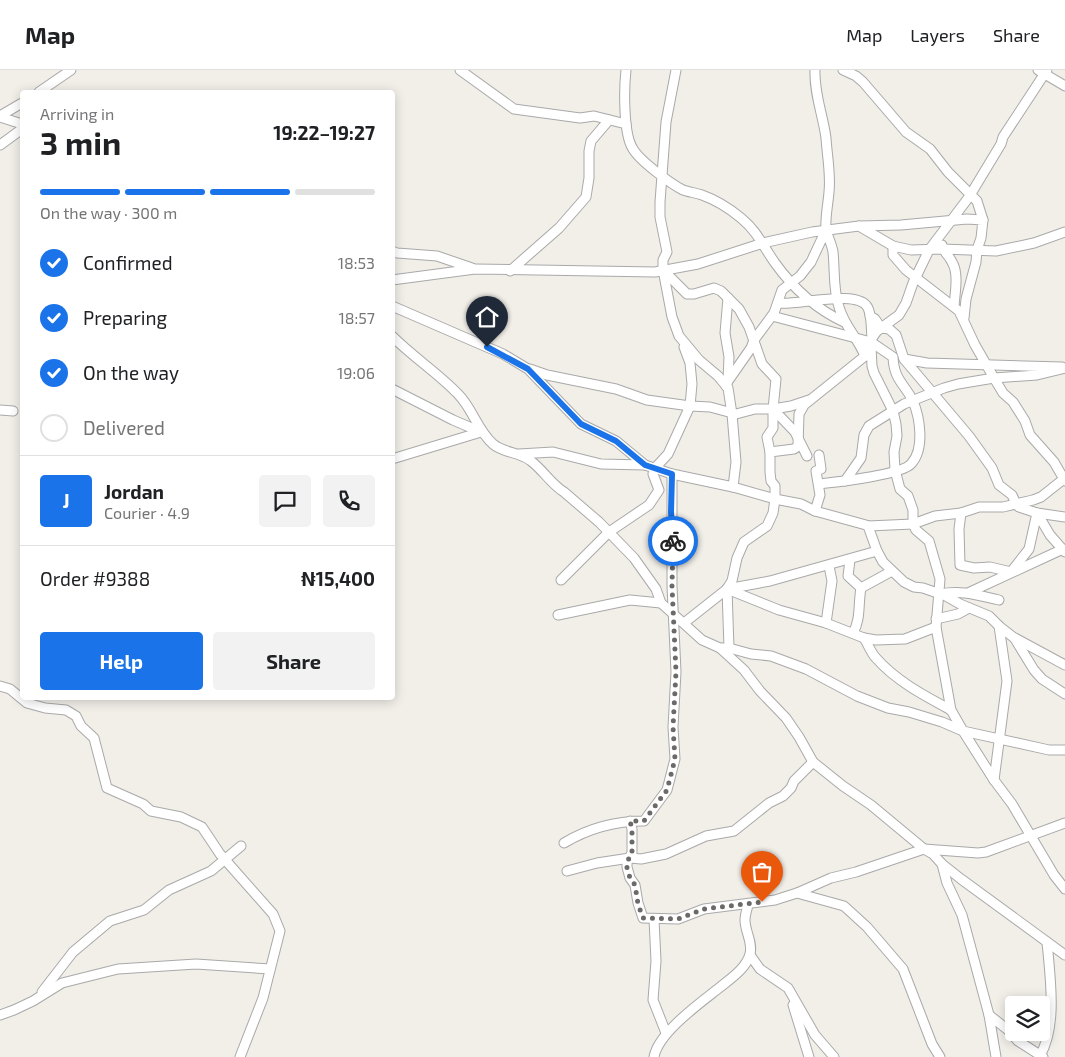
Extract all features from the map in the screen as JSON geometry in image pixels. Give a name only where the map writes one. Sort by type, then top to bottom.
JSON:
[{"type":"street","points":[[42,90],[71,70]]},
{"type":"street","points":[[460,70],[514,109],[580,118],[594,116],[626,124]]},
{"type":"street","points":[[626,70],[624,98],[626,124],[632,148],[662,176],[683,190],[703,195],[722,204],[754,229],[791,283],[812,302],[833,317],[844,322]]},
{"type":"street","points":[[562,580],[608,532],[649,505],[659,490],[653,474],[655,468],[668,454],[690,406],[691,370],[672,318],[663,270],[663,260],[667,252],[660,217],[666,122],[676,70]]},
{"type":"street","points":[[815,70],[815,90],[824,129],[829,176],[825,217],[826,230],[833,251],[836,299],[844,322],[865,356]]},
{"type":"street","points":[[843,70],[856,76],[863,82],[906,132],[930,149],[948,172],[978,201],[983,220],[981,238],[976,250],[976,262],[966,298],[964,318]]},
{"type":"street","points":[[770,452],[794,449],[798,446],[799,414],[804,405],[865,356],[871,340],[881,328],[899,315],[929,250],[971,194],[1001,144],[1003,137],[1044,71],[1062,84]]},
{"type":"street","points":[[0,116],[20,104]]},
{"type":"street","points":[[0,116],[20,123]]},
{"type":"street","points":[[510,271],[559,228],[586,197],[591,141],[609,120]]},
{"type":"street","points":[[0,145],[20,130]]},
{"type":"street","points":[[395,280],[475,269],[510,271],[663,270],[698,264],[763,243],[826,230],[859,226],[947,224],[983,220]]},
{"type":"street","points":[[947,224],[942,241],[942,249],[954,263],[954,306]]},
{"type":"street","points":[[859,226],[893,246],[911,250],[996,251],[1015,248],[1065,232]]},
{"type":"street","points":[[727,383],[751,348],[754,340],[772,316],[782,290],[800,276],[811,262],[826,230]]},
{"type":"street","points":[[519,454],[553,452],[601,464],[645,465],[672,474],[734,487],[775,500],[801,504],[815,511],[868,526],[913,524],[935,516],[961,513],[979,507],[1004,507],[1041,497],[1064,479],[1049,456],[1030,435],[1013,402],[994,378],[964,318],[954,306],[916,278],[897,261],[893,255],[893,246]]},
{"type":"street","points":[[395,252],[437,256],[475,269]]},
{"type":"street","points":[[663,270],[687,294],[694,294],[714,288],[721,291],[739,309],[754,340],[762,364],[776,379],[773,428],[767,438],[770,452],[771,481],[775,486],[773,513],[767,526],[744,542],[732,581],[727,589],[684,623]]},
{"type":"street","points":[[728,298],[726,332],[729,357],[727,383],[736,462],[734,487]]},
{"type":"street","points":[[778,303],[857,299],[868,308],[872,366],[893,411],[897,436],[894,452],[895,470],[900,489],[908,496],[912,506],[913,524],[916,530],[929,541],[940,579],[936,623],[951,710],[1065,889]]},
{"type":"street","points":[[395,307],[503,354],[528,369],[616,390],[647,400],[710,407],[736,414],[755,409],[791,406],[812,399]]},
{"type":"street","points":[[772,316],[854,338],[871,340],[894,357],[904,359],[927,363],[1065,368]]},
{"type":"street","points":[[870,316],[875,319],[881,328],[888,329],[896,335],[904,359],[969,436],[992,468],[998,485],[1012,495],[1016,504],[1019,507],[1036,513],[1065,517]]},
{"type":"street","points":[[395,339],[459,395],[475,416],[482,432],[495,446],[519,454],[531,461],[558,488],[577,502],[608,532],[634,558],[656,589],[661,602],[702,640],[725,648],[771,656],[806,669],[856,696],[888,708],[942,722],[963,731],[1049,750],[1065,750]]},
{"type":"street","points":[[682,341],[727,383]]},
{"type":"street","points":[[819,484],[870,477],[911,464],[917,450],[920,424],[913,401],[896,374],[894,357]]},
{"type":"street","points":[[845,481],[861,458],[864,435],[869,426],[893,411],[933,392],[958,384],[994,378],[1037,375],[1065,368]]},
{"type":"street","points":[[528,369],[581,424],[616,441],[645,465]]},
{"type":"street","points":[[395,391],[453,420],[482,432]]},
{"type":"street","points":[[773,409],[791,426],[807,456]]},
{"type":"street","points":[[0,410],[13,412]]},
{"type":"street","points":[[395,458],[482,432]]},
{"type":"street","points":[[815,511],[820,495],[816,471],[821,469],[819,454]]},
{"type":"street","points":[[564,843],[581,833],[606,824],[644,821],[667,790],[675,759],[673,727],[676,672],[671,512],[672,474]]},
{"type":"street","points":[[961,513],[959,529],[960,565],[974,568],[990,567],[1011,572]]},
{"type":"street","points":[[939,594],[970,592],[1011,572],[1064,551],[1050,535],[1036,513]]},
{"type":"street","points":[[1011,572],[1029,550],[1036,513]]},
{"type":"street","points":[[868,526],[876,552],[904,582],[939,594],[989,616],[1013,637],[1065,666]]},
{"type":"street","points":[[727,589],[770,581],[876,552]]},
{"type":"street","points":[[850,560],[848,576],[861,588]]},
{"type":"street","points":[[826,623],[832,580],[830,566]]},
{"type":"street","points":[[861,588],[892,571]]},
{"type":"street","points":[[853,634],[859,624],[861,588]]},
{"type":"street","points":[[727,589],[780,610],[826,623],[864,638],[876,640],[905,639],[970,608]]},
{"type":"street","points":[[727,589],[725,648],[760,691],[786,718],[813,762],[871,804],[924,849],[933,854],[942,864],[1065,955]]},
{"type":"street","points":[[970,592],[999,600]]},
{"type":"street","points":[[558,615],[630,600],[661,602]]},
{"type":"street","points":[[994,780],[1007,682],[999,626]]},
{"type":"street","points":[[1013,637],[1042,679],[1065,694]]},
{"type":"street","points":[[864,638],[875,657],[892,673],[920,694],[951,710]]},
{"type":"street","points":[[0,686],[10,689],[20,698]]},
{"type":"street","points":[[23,700],[26,703],[45,708],[66,710],[76,716],[81,726],[94,738],[106,788],[143,804],[151,811],[181,817],[202,827],[225,860],[273,914],[280,931],[263,998],[240,1057]]},
{"type":"street","points":[[567,872],[596,863],[630,858],[641,859],[666,854],[706,836],[734,831],[751,820],[769,803],[783,796],[791,788],[794,781],[813,762]]},
{"type":"street","points":[[630,821],[632,829],[630,858],[627,862],[627,868],[630,878],[635,885],[638,904],[643,918],[654,920],[678,919],[704,909],[748,905],[775,900],[797,893],[831,878],[856,872],[924,849],[978,853],[995,850],[1065,823]]},
{"type":"street","points":[[37,998],[73,952],[110,921],[144,910],[169,890],[211,872],[241,846]]},
{"type":"street","points":[[942,864],[947,883],[962,915],[990,1015],[996,1057]]},
{"type":"street","points":[[797,893],[844,906],[867,927],[903,969],[932,1044],[940,1057]]},
{"type":"street","points":[[654,1057],[655,1050],[666,1033],[735,975],[750,955],[751,944],[745,920],[748,905]]},
{"type":"street","points":[[654,920],[656,961],[653,1000],[666,1033]]},
{"type":"street","points":[[990,1015],[1018,1041],[1041,1056],[1049,1036],[1051,998],[1047,942]]},
{"type":"street","points":[[750,955],[760,969],[789,990],[815,1035],[834,1057]]},
{"type":"street","points":[[0,1014],[14,1010],[62,983],[118,969],[196,964],[270,969]]},
{"type":"street","points":[[789,990],[809,1057]]},
{"type":"way so far","points":[[673,541],[672,586],[676,672],[673,727],[675,759],[667,790],[644,821],[630,821],[632,853],[627,862],[627,868],[630,878],[635,885],[638,904],[643,918],[672,920],[704,909],[762,902]]},
{"type":"route","points":[[487,347],[528,369],[581,424],[616,441],[645,465],[672,474],[671,512],[673,541]]}]
